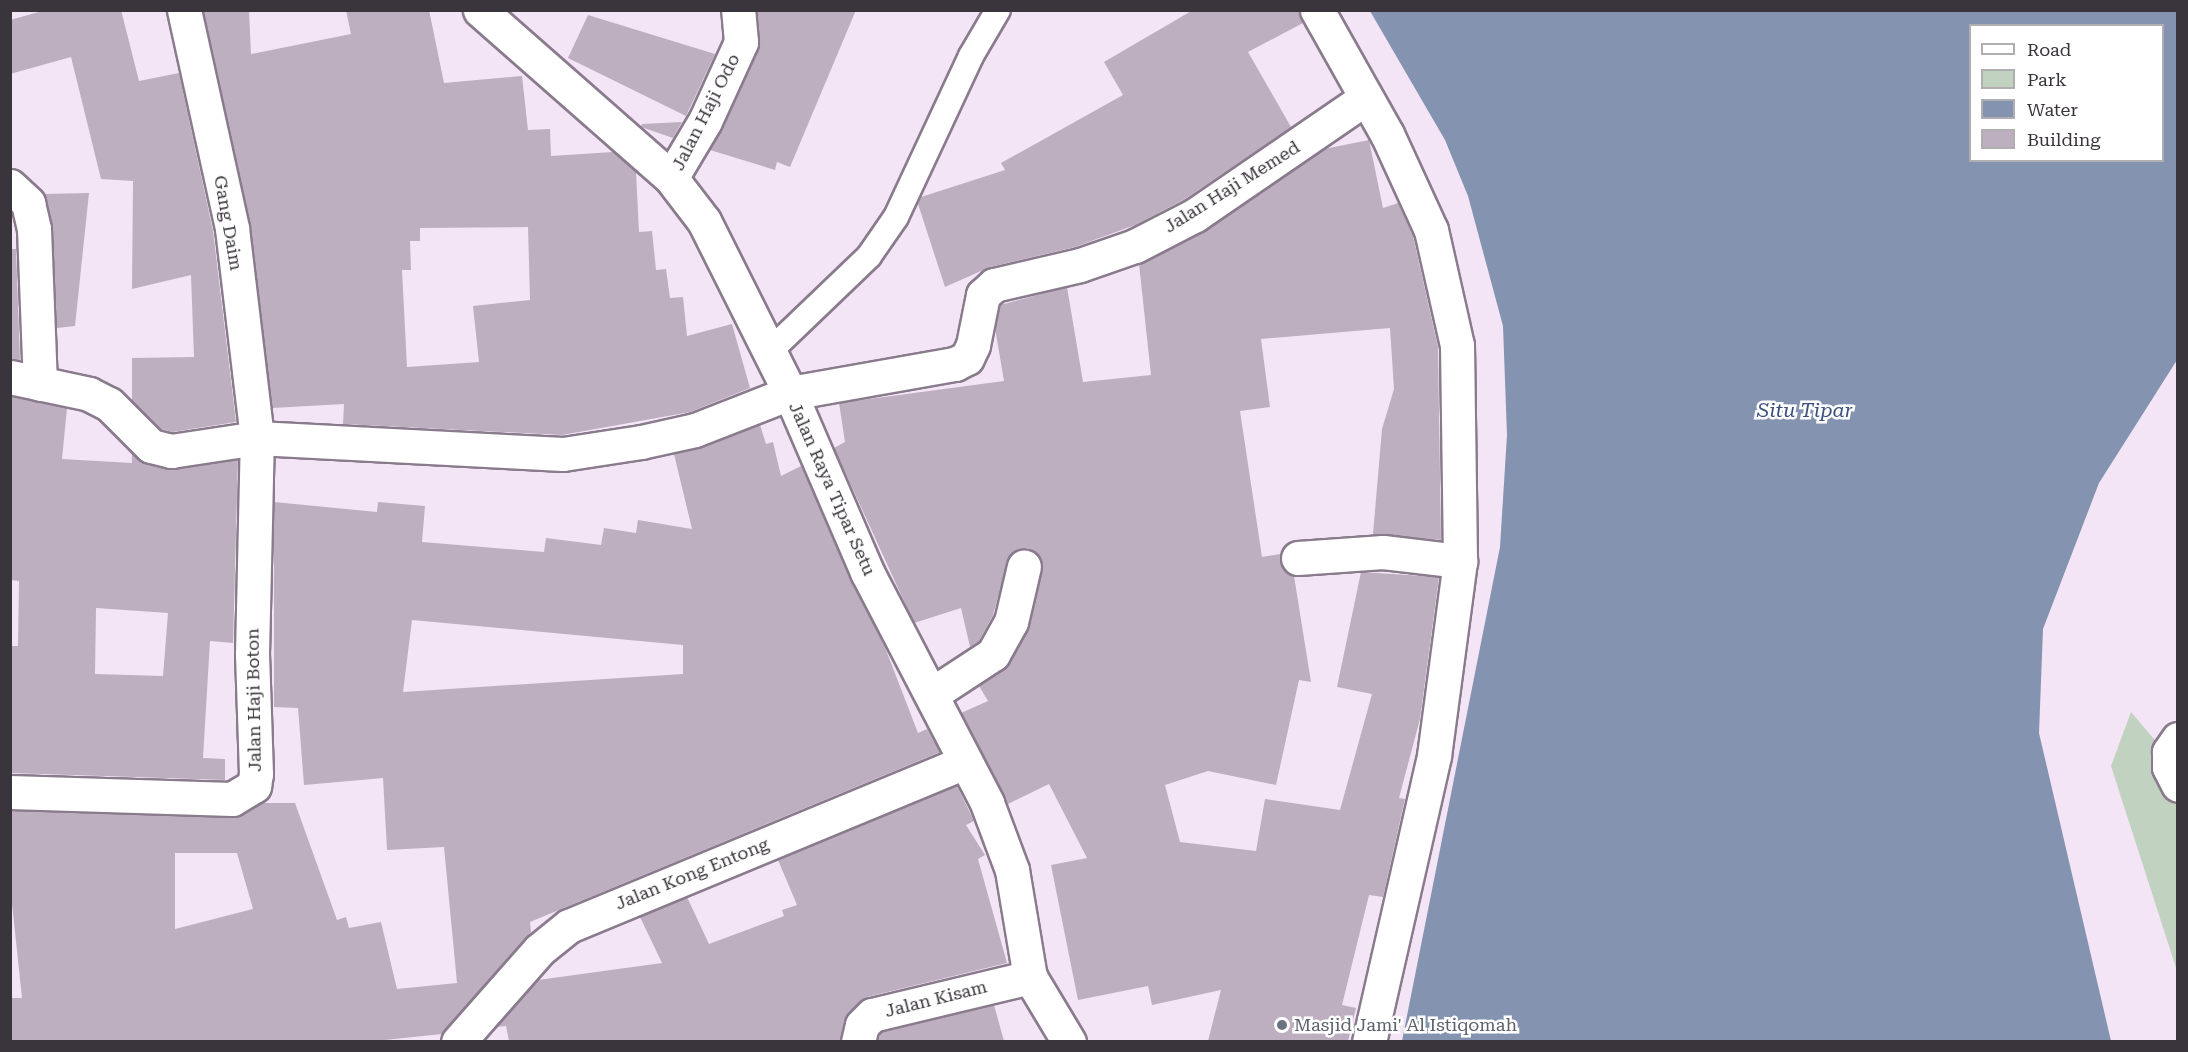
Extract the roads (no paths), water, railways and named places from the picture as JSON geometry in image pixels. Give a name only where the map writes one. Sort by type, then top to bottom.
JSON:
[{"type":"street","name":"Gang Daim","points":[[184,10],[232,228],[257,438]]},
{"type":"street","name":"Jalan Raya Tipar Setu","points":[[480,10],[671,178],[726,259],[790,393],[867,572],[932,694],[1001,836],[1030,977],[1069,1041]]},
{"type":"street","name":"Jalan Haji Odo","points":[[671,178],[705,121],[741,42],[738,10]]},
{"type":"street","points":[[1317,10],[1366,98],[1431,230],[1457,345],[1460,561],[1434,756],[1369,1041]]},
{"type":"street","name":"Jalan Haji Memed","points":[[790,393],[955,364],[966,358],[973,345],[983,296],[994,285],[1080,265],[1135,246],[1204,209],[1366,98]]},
{"type":"street","points":[[10,186],[28,204],[34,229],[25,381],[89,394],[109,405],[151,446],[171,451],[257,438],[563,454],[695,430],[790,393]]},
{"type":"street","name":"Jalan Haji Boton","points":[[10,792],[222,800],[245,795],[254,786],[257,438]]},
{"type":"street","points":[[1298,558],[1383,552],[1460,561]]},
{"type":"street","points":[[932,694],[993,654],[1011,622],[1024,566]]},
{"type":"street","points":[[2178,739],[2169,752],[2169,767],[2178,785]]},
{"type":"street","name":"Jalan Kong Entong","points":[[458,1041],[539,950],[569,926],[964,762]]},
{"type":"street","name":"Jalan Kisam","points":[[858,1041],[862,1025],[872,1015],[1030,977]]},
{"type":"lane","points":[[769,352],[869,256],[896,217],[971,56],[998,10]]},
{"type":"water","name":"Situ Tipar","points":[[1370,11],[2177,11],[2177,360],[2099,483],[2043,629],[2039,733],[2111,1041],[1402,1041],[1500,547],[1507,435],[1503,326],[1468,196],[1445,140]]},
{"type":"place","name":"Masjid Jami' Al Istiqomah","points":[[1282,1025]]}]
